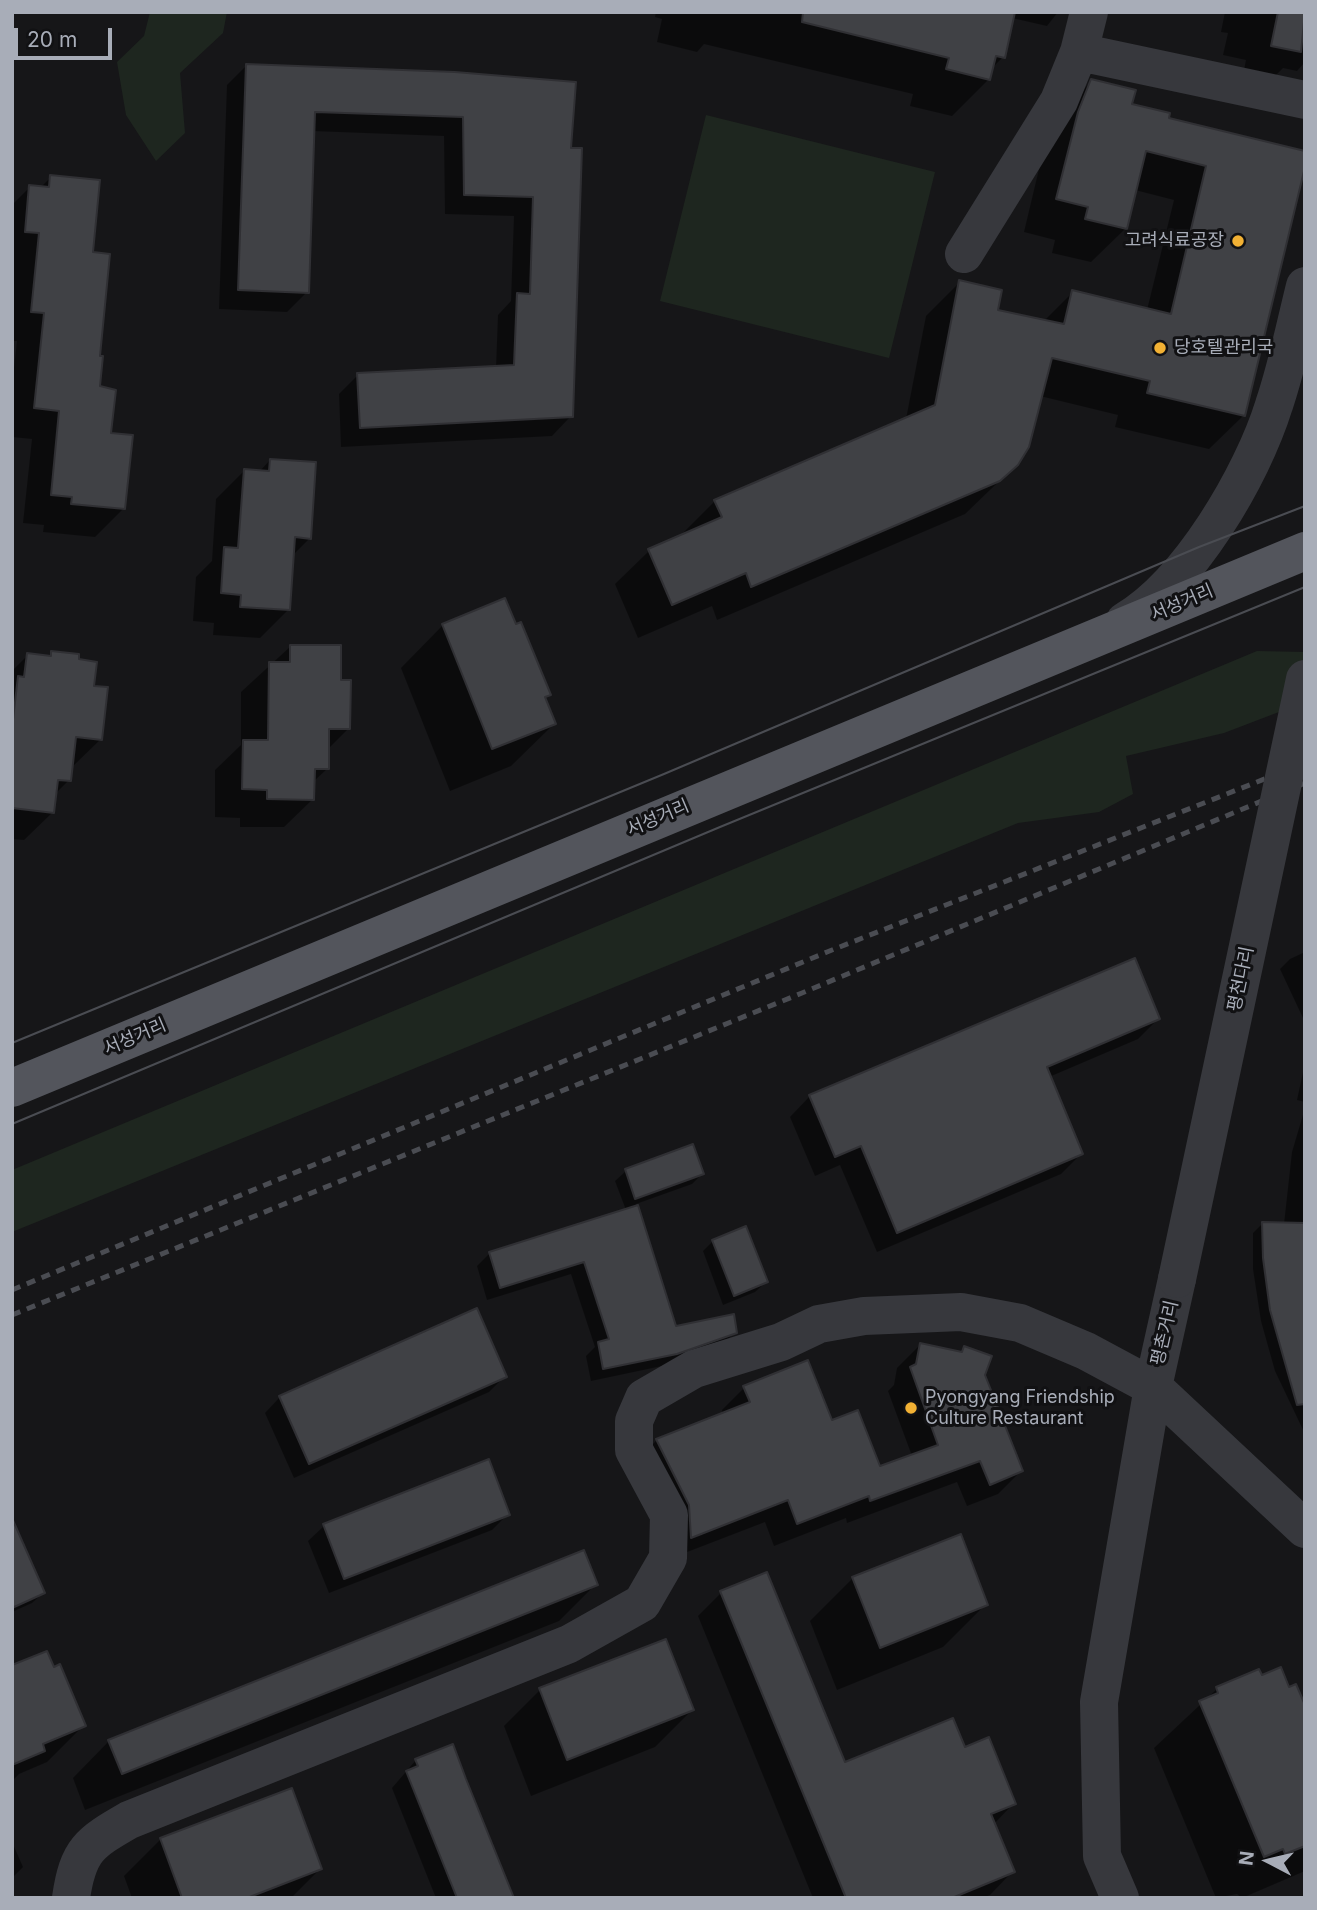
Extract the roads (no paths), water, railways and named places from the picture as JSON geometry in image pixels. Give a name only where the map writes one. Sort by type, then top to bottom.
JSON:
[{"type":"main road","name":"서성거리","points":[[12,1088],[1305,551]]},
{"type":"street","points":[[964,254],[1059,101],[1079,51],[1089,12]]},
{"type":"street","points":[[1079,51],[1305,100]]},
{"type":"street","points":[[1085,644],[1149,607],[1199,547],[1231,501],[1274,407],[1305,286]]},
{"type":"street","name":"평천다리","points":[[1177,1279],[1305,679]]},
{"type":"street","name":"평촌거리","points":[[1120,1898],[1102,1856],[1099,1702],[1153,1387],[1177,1279]]},
{"type":"street","points":[[71,1898],[75,1873],[91,1842],[129,1821],[569,1644],[642,1603],[668,1558],[669,1515],[634,1450],[634,1421],[644,1398],[694,1369],[781,1342],[820,1324],[864,1316],[961,1312],[1020,1323],[1086,1351],[1153,1387],[1305,1529]]},
{"type":"tram line","points":[[12,1043],[664,774],[1199,547],[1305,506]]},
{"type":"tram line","points":[[12,1124],[720,827],[1305,587]]},
{"type":"railway","points":[[12,1290],[827,952],[1305,763]]},
{"type":"railway","points":[[12,1315],[802,993],[1305,783]]},
{"type":"place","name":"고려식료공장","points":[[1238,241]]},
{"type":"place","name":"당호텔관리국","points":[[1160,348]]},
{"type":"place","name":"Pyongyang Friendship Culture Restaurant","points":[[911,1408]]}]
